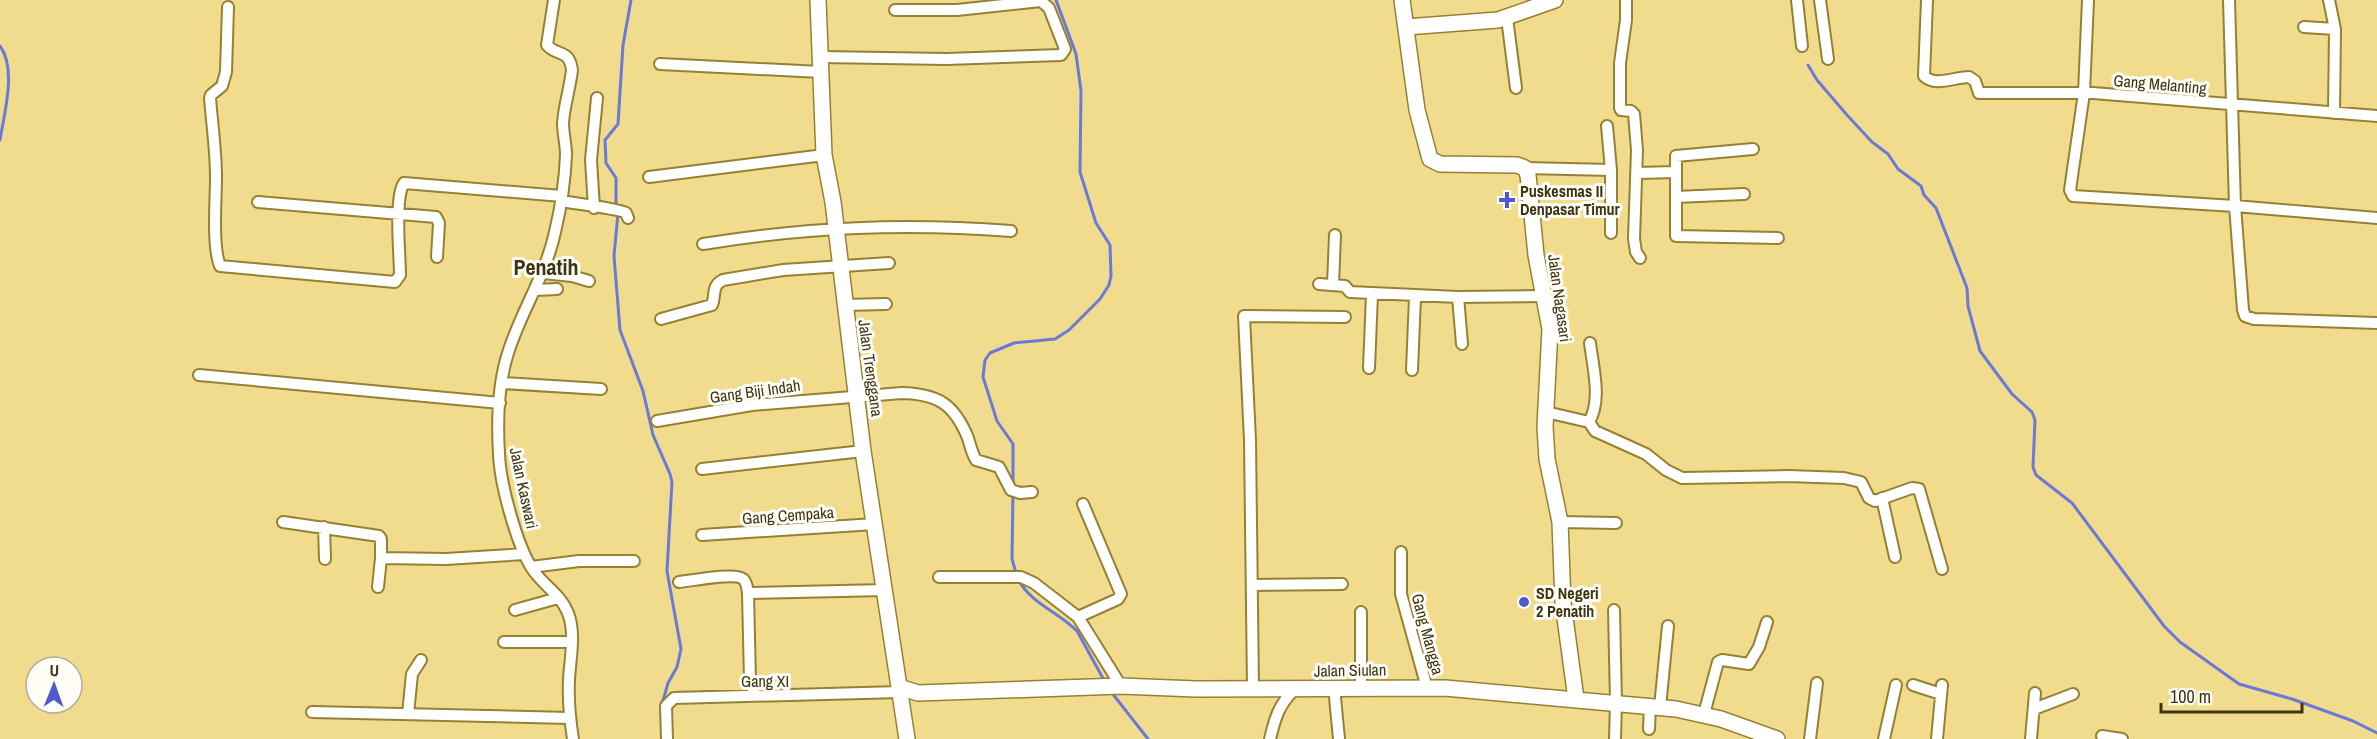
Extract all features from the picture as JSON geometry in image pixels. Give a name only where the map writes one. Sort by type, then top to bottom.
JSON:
[{"type":"street","name":"Jalan Kaswari","points":[[554,0],[547,45],[567,56],[572,70],[563,124],[566,153],[561,199],[555,233],[543,273],[508,352],[500,403],[499,457],[505,490],[524,554],[531,567],[568,613],[572,631],[569,681],[573,739]]},
{"type":"street","name":"Jalan Trenggana","points":[[818,0],[824,155],[836,228],[863,451],[907,739]]},
{"type":"street","points":[[1402,0],[1417,110],[1430,159],[1440,164],[1611,170]]},
{"type":"street","points":[[1406,27],[1507,18],[1555,0]]},
{"type":"street","points":[[1626,0],[1626,21],[1620,63],[1620,108],[1634,114],[1637,173],[1634,239],[1636,252],[1640,258]]},
{"type":"street","points":[[1797,0],[1802,46]]},
{"type":"street","points":[[1820,0],[1828,59]]},
{"type":"street","name":"Gang Melanting","points":[[1927,0],[1923,72],[1927,80],[1969,77],[1975,81],[1977,92],[1983,94],[2084,93],[2377,116]]},
{"type":"street","points":[[2088,0],[2084,93],[2070,190],[2073,196],[2377,218]]},
{"type":"street","points":[[2329,0],[2335,29],[2334,113]]},
{"type":"street","points":[[660,64],[821,64],[1011,57],[1061,55],[1065,49],[1049,8],[1041,1],[957,10],[896,10]]},
{"type":"street","points":[[2227,2],[2233,105],[2235,206],[2245,316],[2254,319],[2377,323]]},
{"type":"street","points":[[228,8],[226,72],[222,86],[210,98],[215,149],[220,266],[395,282],[400,275],[401,187],[404,183],[409,182],[561,199],[619,212]]},
{"type":"street","points":[[1507,18],[1516,88]]},
{"type":"street","points":[[2304,27],[2335,29]]},
{"type":"street","points":[[594,208],[591,160],[597,98]]},
{"type":"street","points":[[1607,126],[1611,170],[1611,233]]},
{"type":"street","points":[[1753,149],[1676,156],[1676,236],[1778,238]]},
{"type":"street","points":[[650,177],[824,155]]},
{"type":"street","name":"Jalan Nagasari","points":[[1525,168],[1528,175],[1535,245],[1549,323],[1547,459],[1560,522],[1563,603],[1576,699]]},
{"type":"street","points":[[1637,173],[1676,172]]},
{"type":"street","points":[[1676,197],[1744,194]]},
{"type":"street","points":[[258,202],[399,213],[438,219],[436,257]]},
{"type":"street","points":[[702,244],[836,228],[924,226],[1011,231]]},
{"type":"street","points":[[1334,285],[1335,235]]},
{"type":"street","points":[[661,319],[712,305],[717,283],[723,280],[783,270],[889,263]]},
{"type":"street","points":[[543,273],[572,276],[589,281]]},
{"type":"street","points":[[1319,284],[1345,286],[1350,292],[1415,297],[1543,296]]},
{"type":"street","points":[[535,290],[556,289]]},
{"type":"street","points":[[1369,368],[1372,294]]},
{"type":"street","points":[[1412,370],[1415,297]]},
{"type":"street","points":[[1458,297],[1462,344]]},
{"type":"street","points":[[844,305],[886,304]]},
{"type":"street","points":[[1258,688],[1252,585],[1250,441],[1244,316],[1345,317]]},
{"type":"street","points":[[1589,422],[1594,413],[1595,401],[1590,343]]},
{"type":"street","points":[[198,375],[500,403]]},
{"type":"street","points":[[502,383],[601,389]]},
{"type":"street","name":"Gang Biji Indah","points":[[657,422],[752,405],[920,393],[938,400],[957,415],[976,460],[999,467],[1011,490],[1020,493],[1032,492]]},
{"type":"street","points":[[1546,412],[1589,422],[1601,435],[1646,454],[1666,470],[1682,478],[1844,478],[1861,482],[1871,500],[1912,488],[1918,489],[1942,570]]},
{"type":"street","points":[[702,469],[863,451]]},
{"type":"street","points":[[1882,498],[1895,557]]},
{"type":"street","points":[[1078,617],[1118,599],[1121,594],[1083,504]]},
{"type":"street","points":[[283,522],[379,536],[381,558],[378,587]]},
{"type":"street","points":[[1560,522],[1616,524]]},
{"type":"street","name":"Gang Cempaka","points":[[702,535],[875,524]]},
{"type":"street","points":[[324,527],[325,559]]},
{"type":"street","name":"Gang Mangga","points":[[1401,552],[1401,594],[1427,688]]},
{"type":"street","points":[[381,558],[446,559],[524,554]]},
{"type":"street","points":[[531,567],[579,561],[634,561]]},
{"type":"street","points":[[679,582],[737,576],[745,581],[748,592],[750,680],[755,695]]},
{"type":"street","points":[[939,577],[1015,576],[1034,583],[1078,617],[1107,686]]},
{"type":"street","points":[[1252,585],[1342,584]]},
{"type":"street","points":[[748,592],[886,590]]},
{"type":"street","points":[[515,610],[558,598]]},
{"type":"street","points":[[1614,610],[1615,739]]},
{"type":"street","points":[[1361,612],[1361,687]]},
{"type":"street","points":[[1704,714],[1718,662],[1722,660],[1749,664],[1759,647],[1767,622]]},
{"type":"street","points":[[1649,729],[1668,626]]},
{"type":"street","points":[[504,642],[572,642]]},
{"type":"street","points":[[408,714],[412,674],[422,660]]},
{"type":"street","points":[[1810,739],[1817,683]]},
{"type":"street","points":[[1884,739],[1896,684]]},
{"type":"street","points":[[1913,685],[1942,689],[1937,739]]},
{"type":"street","name":"Jalan Siulan","points":[[900,693],[1107,686],[1290,689],[1427,688],[1655,706],[1704,714],[1742,733],[1777,739]]},
{"type":"street","points":[[1334,687],[1339,739]]},
{"type":"street","points":[[1270,739],[1275,714],[1290,689]]},
{"type":"street","name":"Gang XI","points":[[667,739],[666,711],[670,700],[681,697],[900,693]]},
{"type":"street","points":[[2031,739],[2035,693]]},
{"type":"street","points":[[2034,709],[2073,694]]},
{"type":"street","points":[[312,712],[570,718]]},
{"type":"street","points":[[2102,736],[2122,739]]},
{"type":"waterway","points":[[616,206],[616,178],[606,163],[605,140],[618,124],[623,45],[631,0]]},
{"type":"waterway","points":[[1013,484],[1013,444],[997,421],[983,377],[985,360],[990,353],[1014,343],[1055,339],[1069,330],[1100,299],[1109,285],[1111,276],[1110,245],[1096,223],[1080,172],[1081,91],[1076,54],[1056,0]]},
{"type":"waterway","points":[[0,46],[5,56],[9,79],[0,140]]},
{"type":"waterway","points":[[1808,65],[1817,80],[1847,115],[1872,142],[1888,154],[1898,169],[1921,186],[1924,195],[1936,208],[1967,288],[1968,306],[1980,351],[2012,394],[2032,412],[2035,420],[2033,467],[2036,475],[2072,503],[2164,626],[2180,642],[2239,684],[2292,699],[2353,721],[2377,733]]},
{"type":"waterway","points":[[618,213],[614,256],[620,330],[643,391],[653,435],[672,482],[667,571],[681,649],[677,667],[668,683],[662,704]]},
{"type":"waterway","points":[[1013,493],[1012,559],[1016,573]]},
{"type":"waterway","points":[[1018,579],[1030,595],[1077,631],[1105,682]]},
{"type":"waterway","points":[[1112,693],[1148,739]]},
{"type":"place","name":"Puskesmas II Denpasar Timur","points":[[1507,200]]},
{"type":"place","name":"SD Negeri 2 Penatih","points":[[1524,602]]},
{"type":"district","name":"Penatih","points":[[546,267]]}]
